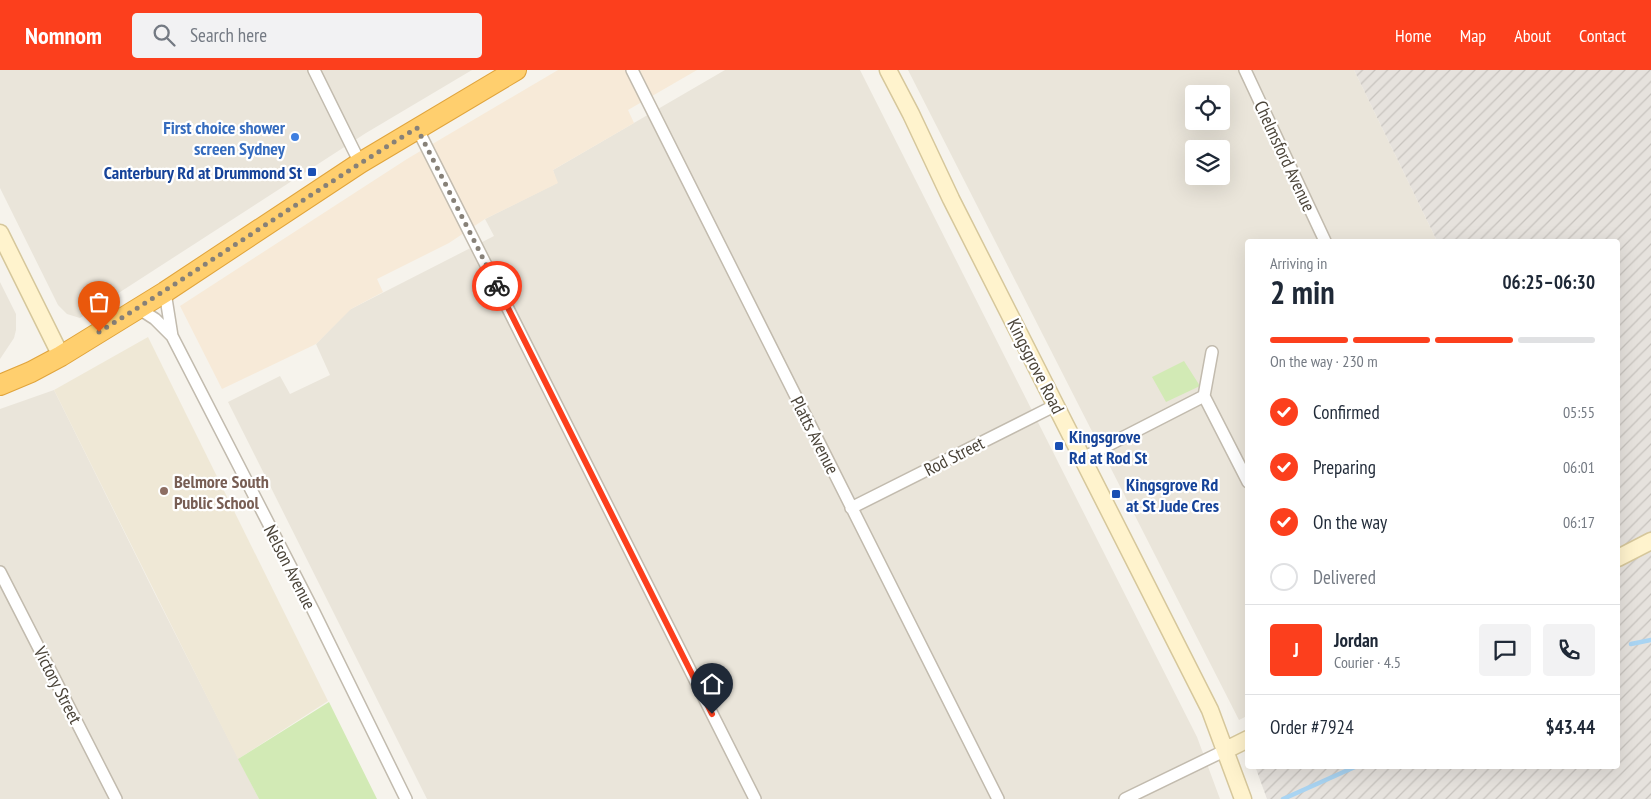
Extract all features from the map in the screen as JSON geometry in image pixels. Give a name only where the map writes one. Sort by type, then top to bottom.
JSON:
[{"type":"highway","points":[[0,385],[61,356],[166,292],[360,163],[516,70]]},
{"type":"main road","name":"Kingsgrove Road","points":[[888,70],[951,199],[1210,710],[1243,799]]},
{"type":"main road","points":[[0,233],[61,356]]},
{"type":"main road","points":[[1620,557],[1651,541]]},
{"type":"main road","points":[[1226,750],[1245,740]]},
{"type":"street","points":[[314,70],[360,163]]},
{"type":"street","name":"Platts Avenue","points":[[632,70],[998,799]]},
{"type":"street","name":"Chelmsford Avenue","points":[[1245,70],[1325,239]]},
{"type":"street","points":[[417,128],[755,799]]},
{"type":"street","name":"Nelson Avenue","points":[[166,292],[172,336]]},
{"type":"street","name":"Nelson Avenue","points":[[138,308],[155,319],[172,336],[313,610],[406,799]]},
{"type":"street","points":[[1212,352],[1204,396],[1245,476]]},
{"type":"street","points":[[1083,458],[1204,396]]},
{"type":"street","name":"Rod Street","points":[[851,508],[1056,404]]},
{"type":"street","name":"Victory Street","points":[[0,572],[116,799]]},
{"type":"street","points":[[1125,799],[1226,750]]},
{"type":"shaded area","points":[[0,70],[472,70],[366,133],[80,318],[67,314],[58,305],[0,188]]},
{"type":"shaded area","points":[[558,70],[697,70],[628,110],[634,123],[553,170],[558,183],[485,219],[449,243],[377,279],[383,292],[351,309],[316,344],[222,389],[180,306],[407,159]]},
{"type":"shaded area","points":[[725,70],[860,70],[1197,737],[1220,799],[427,799],[228,402],[280,376],[290,394],[330,375],[316,344],[349,310],[494,236],[485,219],[557,183],[553,170]]},
{"type":"shaded area","points":[[908,70],[1354,70],[1436,239],[1245,239],[1245,717],[1239,720]]},
{"type":"shaded area","points":[[1354,70],[1651,70],[1651,799],[1267,799],[1256,769],[1620,769],[1620,239],[1436,239]]},
{"type":"shaded area","points":[[0,282],[16,314],[16,330],[14,338],[0,359]]},
{"type":"shaded area","name":"Belmore South Public School","points":[[148,337],[328,701],[238,759],[54,390]]},
{"type":"shaded area","points":[[54,390],[259,799],[0,799],[0,409]]},
{"type":"green space","points":[[1184,361],[1200,386],[1166,402],[1152,377]]},
{"type":"green space","points":[[329,702],[377,799],[259,799],[238,759]]},
{"type":"waterway","points":[[1631,644],[1651,640]]},
{"type":"waterway","points":[[1283,799],[1350,769]]},
{"type":"way so far","points":[[99,332],[166,292],[360,163],[417,128],[497,286]]},
{"type":"place","name":"First choice shower screen Sydney","points":[[295,137]]},
{"type":"place","name":"Canterbury Rd at Drummond St","points":[[312,172]]},
{"type":"place","name":"Kingsgrove Rd at Rod St","points":[[1059,446]]},
{"type":"place","name":"Belmore South Public School","points":[[164,491]]},
{"type":"place","name":"Kingsgrove Rd at St Jude Cres","points":[[1116,494]]},
{"type":"route","points":[[497,286],[712,714]]}]
